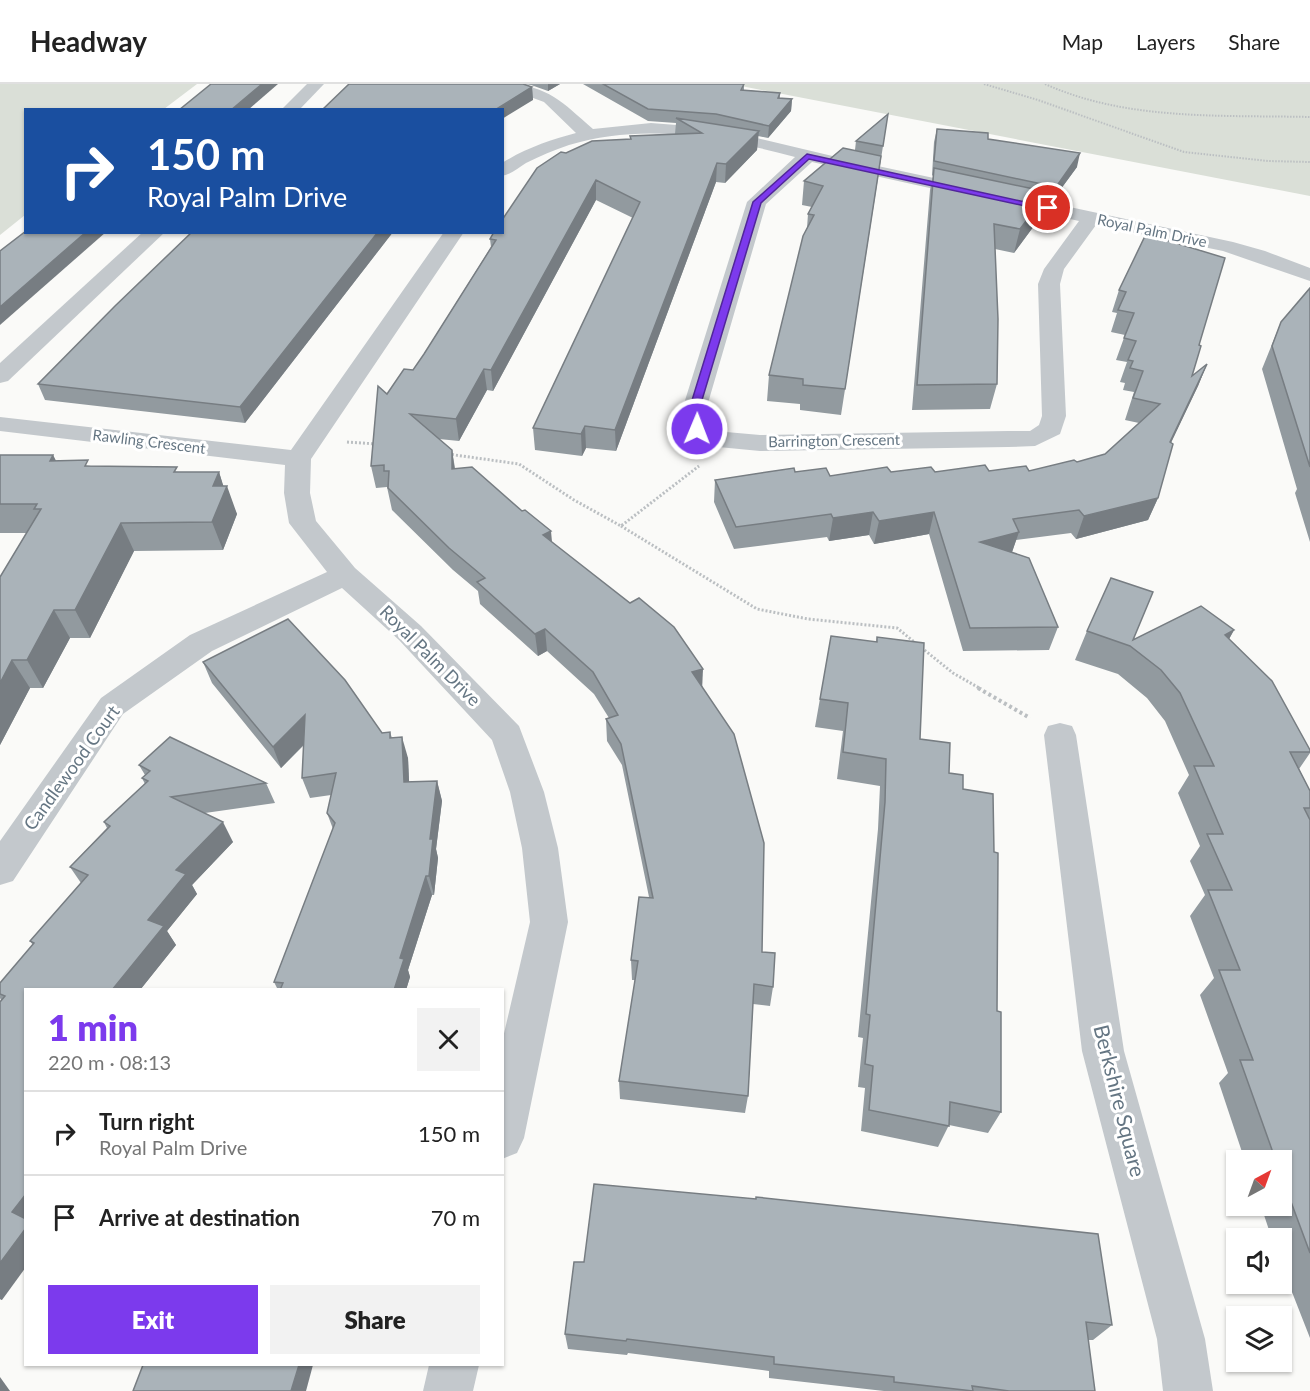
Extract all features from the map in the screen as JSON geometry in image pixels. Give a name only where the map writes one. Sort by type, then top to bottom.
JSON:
[{"type":"street","points":[[291,108],[316,84]]},
{"type":"street","points":[[509,84],[550,99],[588,135]]},
{"type":"street","name":"Royal Palm Drive","points":[[504,170],[544,149],[588,135],[653,129],[690,130],[733,136],[807,156],[1248,252],[1310,275]]},
{"type":"street","points":[[708,438],[697,429],[694,410],[757,202],[807,156]]},
{"type":"street","name":"Barrington Crescent","points":[[708,438],[760,443],[1008,439],[1035,438],[1051,429],[1054,416],[1049,284],[1054,268],[1091,218]]},
{"type":"street","points":[[0,376],[153,234]]},
{"type":"street","points":[[298,459],[453,234]]},
{"type":"street","name":"Rawling Crescent","points":[[0,424],[298,459]]},
{"type":"street","name":"Royal Palm Drive","points":[[298,459],[297,493],[303,523],[345,574],[410,633],[507,735],[527,792],[540,848],[549,922],[504,1129]]},
{"type":"street","name":"Candlewood Court","points":[[0,870],[112,706],[201,643],[345,574]]},
{"type":"street","name":"Berkshire Square","points":[[1060,735],[1103,1052],[1181,1339],[1188,1391]]},
{"type":"street","points":[[448,1391],[454,1366]]},
{"type":"path","points":[[984,84],[1038,100],[1184,152],[1310,162]]},
{"type":"path","points":[[1045,84],[1055,90],[1096,102],[1142,110],[1310,117]]},
{"type":"path","points":[[621,526],[704,462],[708,438]]},
{"type":"path","points":[[343,442],[378,445]]},
{"type":"path","points":[[437,453],[519,464],[574,500],[757,609],[807,619],[897,628],[953,673],[1060,735]]},
{"type":"shaded area","points":[[0,84],[197,84],[165,108],[24,108],[24,216],[0,235]]},
{"type":"shaded area","points":[[731,84],[1310,84],[1310,196]]},
{"type":"building","points":[[211,84],[262,84],[233,108],[181,108]]},
{"type":"building","points":[[349,84],[523,84],[532,87],[498,108],[324,108]]},
{"type":"building","points":[[603,84],[744,84],[741,90],[780,93],[778,98],[792,99],[769,126],[716,114],[648,109]]},
{"type":"building","points":[[888,114],[883,146],[856,141]]},
{"type":"building","points":[[676,118],[759,131],[726,164],[717,163],[615,430],[585,426],[581,434],[533,428],[640,202],[596,180],[491,370],[484,369],[456,419],[410,414],[452,450],[452,469],[472,467],[522,511],[525,510],[551,531],[543,535],[630,603],[639,598],[674,627],[703,669],[692,672],[734,734],[764,843],[762,952],[775,953],[773,987],[754,984],[748,1096],[619,1081],[638,961],[631,960],[639,897],[653,898],[621,744],[606,719],[618,715],[593,672],[545,629],[535,634],[477,582],[485,578],[449,548],[388,488],[389,471],[384,471],[384,465],[371,466],[378,386],[387,394],[404,369],[413,370],[496,240],[490,239],[493,234],[504,234],[504,217],[537,168],[561,152],[566,153],[592,141],[631,139],[630,136],[702,133]]},
{"type":"building","points":[[937,129],[988,133],[988,139],[1080,153],[1056,187],[934,161]]},
{"type":"building","points":[[843,148],[881,156],[845,389],[803,385],[803,379],[769,375],[803,236],[814,215],[808,214],[823,186],[804,181]]},
{"type":"building","points":[[934,168],[1048,192],[1020,229],[994,224],[998,319],[997,384],[917,385]]},
{"type":"building","points":[[24,233],[84,234],[0,307],[0,251]]},
{"type":"building","points":[[190,234],[376,234],[240,407],[38,384]]},
{"type":"building","points":[[1146,234],[1225,258],[1192,376],[1207,364],[1170,442],[1173,444],[1158,498],[1084,516],[1079,510],[1013,519],[1019,532],[980,542],[1029,558],[1058,627],[970,628],[934,512],[879,521],[873,512],[833,518],[831,514],[736,527],[715,480],[794,468],[795,472],[826,468],[830,476],[887,467],[891,472],[931,467],[935,472],[985,465],[989,471],[1026,466],[1029,471],[1105,454],[1160,404],[1133,398],[1143,371],[1130,368],[1133,361],[1128,360],[1136,341],[1124,338],[1134,313],[1118,310],[1126,292],[1119,290]]},
{"type":"building","points":[[1310,288],[1310,467],[1272,346],[1281,322]]},
{"type":"building","points":[[0,455],[53,455],[50,461],[88,460],[85,466],[177,467],[174,472],[219,472],[213,486],[227,486],[212,522],[121,523],[75,610],[54,610],[27,660],[12,660],[0,683],[0,577],[41,509],[34,509],[37,504],[0,504]]},
{"type":"building","points":[[1111,578],[1153,592],[1133,640],[1201,606],[1234,630],[1225,635],[1272,681],[1310,750],[1310,752],[1290,752],[1310,791],[1310,808],[1304,808],[1310,820],[1310,1253],[1292,1205],[1292,1150],[1272,1150],[1240,1060],[1253,1060],[1219,970],[1240,970],[1208,890],[1232,890],[1207,834],[1223,834],[1194,766],[1214,766],[1180,693],[1161,670],[1130,646],[1087,631]]},
{"type":"building","points":[[288,619],[345,680],[382,733],[390,732],[390,738],[402,737],[404,782],[437,781],[430,839],[433,839],[429,876],[426,876],[400,958],[404,959],[395,988],[281,988],[283,983],[274,982],[335,823],[327,813],[336,773],[302,778],[305,715],[273,747],[203,662]]},
{"type":"building","points":[[831,636],[877,642],[877,637],[924,643],[920,739],[950,743],[949,773],[963,775],[963,789],[993,794],[994,852],[998,853],[997,1011],[1001,1012],[1001,1112],[950,1102],[949,1126],[869,1110],[873,1066],[865,1064],[870,1015],[866,1014],[885,802],[886,759],[843,752],[848,703],[820,699]]},
{"type":"building","points":[[170,737],[266,783],[171,797],[223,822],[176,870],[186,874],[148,920],[164,926],[114,988],[24,988],[24,1197],[12,1212],[24,1218],[24,1231],[0,1263],[0,1002],[5,996],[0,994],[0,983],[34,943],[30,941],[88,875],[70,867],[110,826],[104,822],[148,781],[142,778],[150,771],[139,765]]},
{"type":"building","points":[[594,1184],[756,1199],[756,1197],[1098,1234],[1112,1325],[1086,1322],[1095,1391],[1009,1391],[972,1386],[973,1391],[894,1382],[894,1377],[774,1364],[774,1357],[627,1339],[626,1341],[565,1334],[574,1262],[584,1262]]},
{"type":"building","points":[[143,1366],[299,1366],[291,1391],[133,1391]]},
{"type":"route","points":[[697,429],[694,410],[757,202],[807,156],[1048,208]]}]
